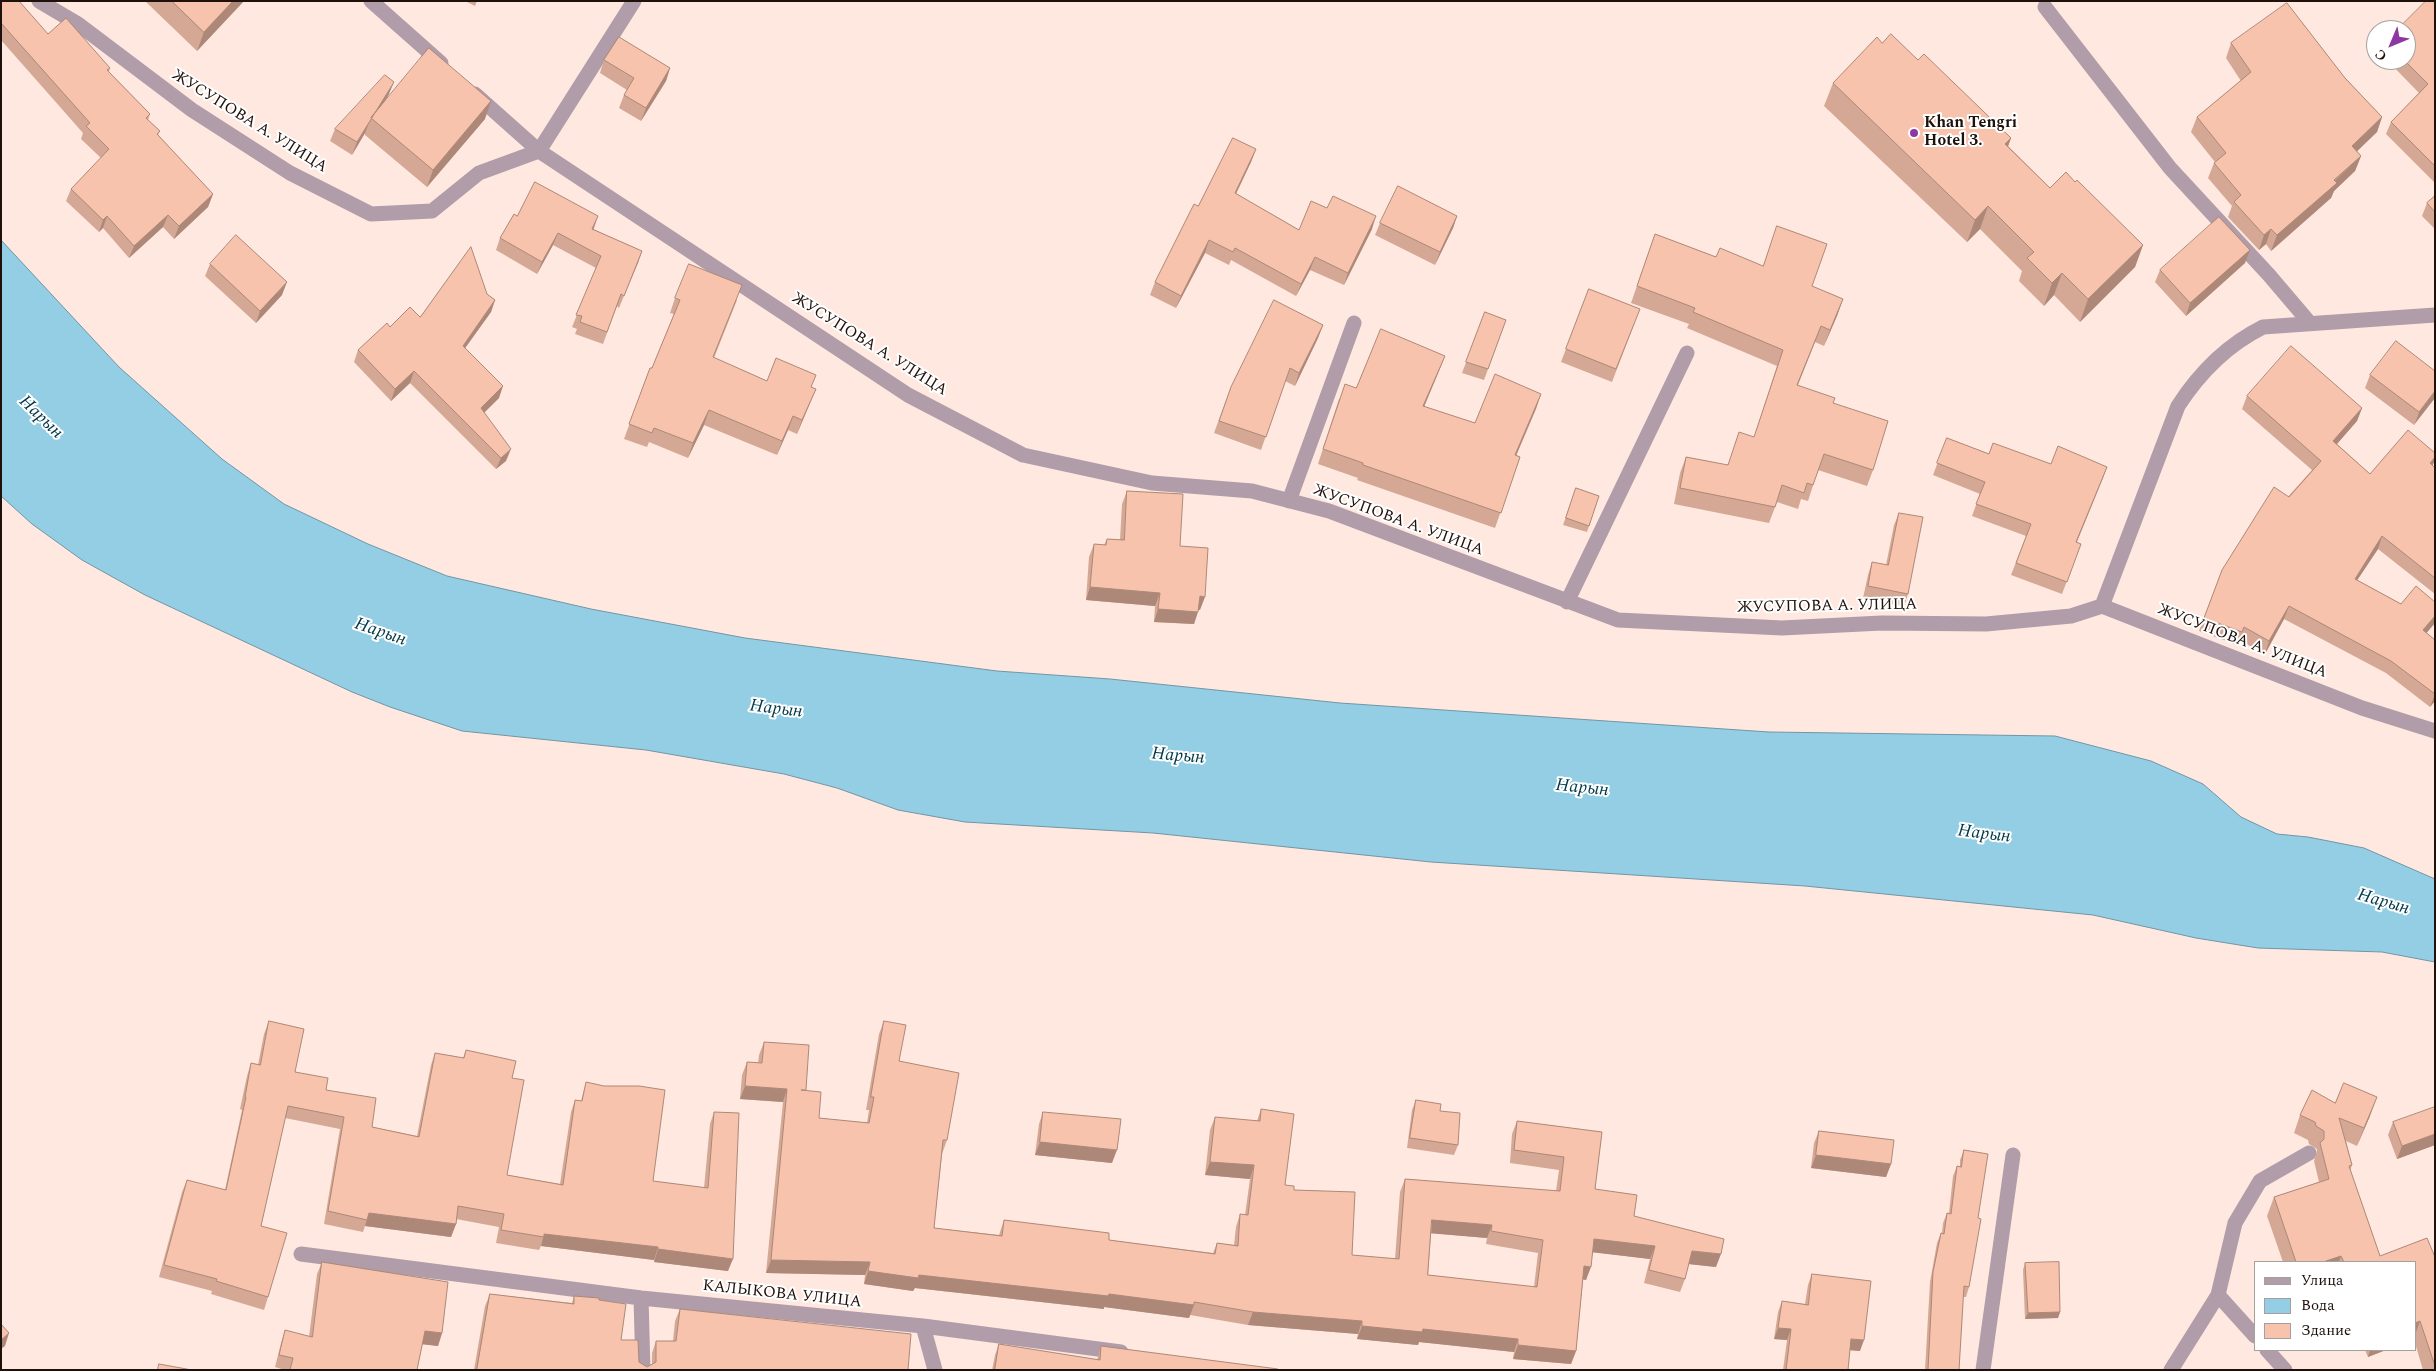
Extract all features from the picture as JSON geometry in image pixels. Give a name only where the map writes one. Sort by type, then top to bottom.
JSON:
[{"type":"street","name":"ЖУСУПОВА А. УЛИЦА","points":[[39,1],[78,24],[192,110],[290,173],[371,214],[432,211],[479,173],[539,151],[908,395],[1023,455],[1152,483],[1252,491],[1329,511],[1618,620],[1782,628],[1882,623],[1986,624],[2071,616],[2102,606],[2362,708],[2435,731]]},
{"type":"street","points":[[371,1],[452,73]]},
{"type":"street","points":[[466,86],[539,151],[634,1]]},
{"type":"street","points":[[2044,7],[2170,168],[2309,322]]},
{"type":"street","points":[[2102,606],[2178,406],[2189,389],[2208,367],[2239,339],[2263,326],[2309,322],[2433,318]]},
{"type":"street","points":[[1289,501],[1354,323]]},
{"type":"street","points":[[1567,602],[1687,354]]},
{"type":"street","points":[[2171,1370],[2218,1295],[2235,1223],[2260,1181],[2309,1154]]},
{"type":"street","points":[[1983,1370],[2013,1155]]},
{"type":"street","name":"КАЛЫКОВА УЛИЦА","points":[[301,1254],[641,1298],[923,1326],[1131,1353]]},
{"type":"street","points":[[2218,1295],[2254,1335]]},
{"type":"street","points":[[641,1298],[643,1370]]},
{"type":"street","points":[[923,1326],[935,1370]]},
{"type":"street","points":[[2268,1351],[2284,1370]]},
{"type":"water","name":"Нарын","points":[[1,240],[119,367],[222,459],[284,504],[368,544],[447,576],[591,609],[745,638],[997,671],[1110,679],[1340,703],[1769,732],[2055,736],[2151,761],[2203,784],[2241,817],[2277,834],[2308,837],[2364,848],[2435,879],[2435,962],[2382,952],[2258,948],[2196,938],[2093,915],[1805,886],[1431,862],[1153,833],[965,822],[898,810],[837,788],[784,774],[646,750],[462,731],[352,692],[145,595],[82,560],[32,524],[1,496]]},
{"type":"building","points":[[1,1],[19,1],[48,34],[66,18],[110,68],[107,70],[150,114],[146,118],[160,131],[157,134],[213,194],[179,226],[168,215],[134,246],[107,216],[103,220],[71,189],[109,149],[86,126],[90,123],[1,23]]},
{"type":"building","points":[[172,1],[233,1],[204,32]]},
{"type":"building","points":[[2426,1],[2435,1],[2435,166],[2391,122],[2428,84],[2414,70],[2416,70],[2416,20],[2407,20]]},
{"type":"building","points":[[2287,3],[2345,78],[2382,117],[2352,146],[2361,156],[2334,180],[2337,183],[2277,235],[2271,229],[2264,235],[2234,202],[2241,195],[2214,163],[2226,153],[2197,117],[2251,72],[2231,43]]},
{"type":"building","points":[[1891,34],[1918,60],[1924,54],[2011,138],[2005,144],[2050,188],[2066,172],[2075,182],[2077,180],[2143,245],[2088,299],[2062,273],[2052,283],[2027,258],[2034,252],[1988,206],[1975,220],[1833,83],[1877,37],[1882,43]]},
{"type":"building","points":[[619,37],[670,68],[646,108],[624,95],[634,78],[604,60]]},
{"type":"building","points":[[429,48],[491,101],[433,170],[371,118]]},
{"type":"building","points":[[385,75],[394,82],[357,142],[335,129]]},
{"type":"building","points":[[1233,138],[1256,149],[1235,193],[1299,230],[1311,201],[1327,208],[1333,196],[1376,216],[1348,273],[1315,257],[1301,284],[1235,248],[1233,252],[1209,240],[1181,296],[1155,282],[1194,204],[1198,206]]},
{"type":"building","points":[[535,182],[598,216],[592,229],[642,251],[624,296],[621,294],[607,332],[580,322],[582,316],[576,315],[601,256],[558,233],[542,262],[500,238],[514,214],[517,216]]},
{"type":"building","points":[[1398,186],[1457,216],[1440,252],[1380,223]]},
{"type":"building","points":[[2435,196],[2435,212],[2427,203]]},
{"type":"building","points":[[2219,217],[2250,250],[2190,303],[2160,270]]},
{"type":"building","points":[[1777,226],[1827,244],[1812,286],[1843,299],[1830,330],[1821,326],[1797,385],[1835,398],[1833,403],[1888,421],[1873,470],[1824,454],[1813,485],[1807,483],[1804,493],[1782,485],[1775,507],[1680,488],[1686,457],[1728,465],[1739,432],[1754,437],[1783,350],[1693,312],[1695,308],[1637,286],[1655,234],[1716,257],[1720,248],[1763,266]]},
{"type":"building","points":[[236,235],[287,282],[260,311],[210,264]]},
{"type":"building","points":[[471,247],[487,294],[495,300],[463,346],[503,386],[481,408],[511,449],[501,458],[414,371],[395,389],[358,350],[387,323],[390,327],[410,307],[420,317]]},
{"type":"building","points":[[689,264],[742,285],[713,357],[767,381],[776,358],[816,375],[811,387],[816,389],[802,420],[793,416],[782,441],[709,410],[693,443],[654,428],[652,433],[629,424],[650,368],[652,368],[680,300],[675,298]]},
{"type":"building","points":[[1589,289],[1640,309],[1616,369],[1566,349]]},
{"type":"building","points":[[1274,300],[1323,325],[1299,373],[1290,368],[1266,437],[1219,421],[1231,387]]},
{"type":"building","points":[[1485,312],[1506,320],[1488,369],[1466,362]]},
{"type":"building","points":[[1381,329],[1445,356],[1423,406],[1475,423],[1495,374],[1541,394],[1515,455],[1520,457],[1501,513],[1363,465],[1363,463],[1323,449],[1345,384],[1356,388]]},
{"type":"building","points":[[2396,341],[2435,371],[2435,391],[2419,412],[2370,375]]},
{"type":"building","points":[[2291,346],[2362,408],[2333,441],[2370,474],[2408,430],[2435,453],[2435,457],[2430,463],[2435,468],[2435,578],[2382,536],[2355,579],[2401,604],[2416,586],[2435,602],[2435,616],[2423,630],[2435,640],[2435,694],[2391,661],[2289,606],[2269,641],[2244,627],[2242,632],[2204,618],[2222,570],[2274,487],[2289,497],[2321,461],[2247,396]]},
{"type":"building","points":[[1947,438],[1989,454],[1993,443],[2051,464],[2058,446],[2107,467],[2076,542],[2081,544],[2067,582],[2016,563],[2031,524],[1976,504],[1985,482],[1937,463]]},
{"type":"building","points":[[1576,488],[1599,496],[1589,526],[1566,518]]},
{"type":"building","points":[[1127,491],[1183,494],[1180,546],[1208,548],[1205,597],[1200,596],[1198,612],[1158,609],[1160,593],[1090,587],[1094,544],[1106,545],[1107,539],[1124,540]]},
{"type":"building","points":[[1899,513],[1923,517],[1908,594],[1868,586],[1872,562],[1888,565]]},
{"type":"building","points":[[269,1021],[304,1029],[295,1072],[328,1078],[326,1090],[376,1098],[372,1127],[419,1137],[435,1053],[464,1058],[466,1050],[516,1061],[512,1078],[524,1080],[507,1175],[563,1185],[575,1100],[582,1101],[586,1082],[604,1086],[639,1086],[665,1090],[653,1181],[708,1188],[714,1112],[739,1113],[733,1259],[658,1249],[658,1247],[544,1234],[544,1237],[501,1230],[504,1214],[458,1206],[456,1224],[369,1213],[367,1220],[328,1211],[344,1117],[288,1106],[261,1226],[287,1233],[268,1297],[216,1281],[217,1279],[164,1265],[187,1180],[226,1190],[246,1097],[251,1063],[260,1065]]},
{"type":"building","points":[[884,1021],[906,1025],[899,1061],[959,1073],[947,1140],[943,1140],[934,1228],[1002,1236],[1004,1220],[1109,1233],[1109,1240],[1215,1254],[1217,1243],[1238,1246],[1240,1214],[1248,1215],[1254,1165],[1210,1162],[1215,1117],[1260,1121],[1261,1109],[1294,1114],[1285,1185],[1294,1186],[1294,1190],[1355,1192],[1352,1255],[1399,1259],[1405,1179],[1560,1191],[1564,1157],[1514,1150],[1517,1121],[1602,1132],[1595,1189],[1637,1195],[1634,1216],[1724,1239],[1721,1254],[1692,1251],[1685,1279],[1649,1270],[1655,1246],[1594,1239],[1591,1267],[1584,1266],[1576,1351],[1518,1345],[1518,1339],[1423,1329],[1422,1332],[1362,1326],[1362,1321],[1253,1312],[1194,1302],[1194,1305],[1109,1294],[1108,1296],[919,1275],[918,1278],[868,1271],[870,1262],[771,1260],[787,1089],[745,1086],[747,1062],[762,1063],[764,1042],[809,1045],[806,1090],[801,1090],[821,1092],[819,1118],[869,1123],[874,1097],[871,1097]],"holes":[[[1432,1220],[1492,1225],[1491,1231],[1543,1240],[1537,1287],[1428,1275]]]},
{"type":"building","points":[[2344,1083],[2377,1097],[2364,1128],[2339,1118],[2352,1165],[2349,1166],[2380,1256],[2427,1238],[2435,1257],[2435,1366],[2420,1321],[2416,1323],[2416,1261],[2344,1261],[2341,1256],[2326,1261],[2296,1261],[2274,1197],[2329,1179],[2320,1143],[2324,1139],[2324,1131],[2316,1126],[2315,1122],[2300,1115],[2312,1090],[2335,1103]]},
{"type":"building","points":[[1416,1100],[1441,1104],[1440,1111],[1460,1113],[1458,1145],[1410,1138]]},
{"type":"building","points":[[2435,1107],[2435,1134],[2402,1146],[2393,1122]]},
{"type":"building","points":[[1043,1112],[1121,1119],[1117,1150],[1040,1142]]},
{"type":"building","points":[[1819,1131],[1894,1140],[1891,1164],[1816,1155]]},
{"type":"building","points":[[1964,1150],[1988,1154],[1978,1218],[1981,1219],[1969,1287],[1964,1286],[1959,1370],[1928,1370],[1933,1272],[1941,1233],[1944,1234],[1947,1213],[1951,1214],[1957,1166],[1961,1167]]},
{"type":"building","points":[[322,1262],[448,1282],[442,1333],[425,1331],[417,1370],[290,1370],[293,1358],[279,1355],[285,1330],[312,1337]]},
{"type":"building","points":[[2059,1262],[2060,1312],[2028,1313],[2025,1263]]},
{"type":"building","points":[[1812,1274],[1871,1281],[1864,1340],[1851,1339],[1848,1370],[1786,1370],[1791,1329],[1778,1328],[1782,1301],[1808,1305]]},
{"type":"building","points":[[490,1294],[574,1304],[574,1296],[599,1298],[599,1300],[626,1304],[621,1340],[638,1340],[639,1362],[647,1367],[656,1362],[656,1341],[676,1341],[680,1309],[911,1334],[908,1370],[477,1370]]},
{"type":"building","points":[[1,1324],[9,1333],[1,1340]]},
{"type":"building","points":[[999,1344],[1100,1360],[1101,1346],[1278,1370],[995,1370]]},
{"type":"building","points":[[159,1364],[192,1370],[158,1370]]},
{"type":"place","name":"Khan Tengri Hotel 3.","points":[[1914,133]]}]
